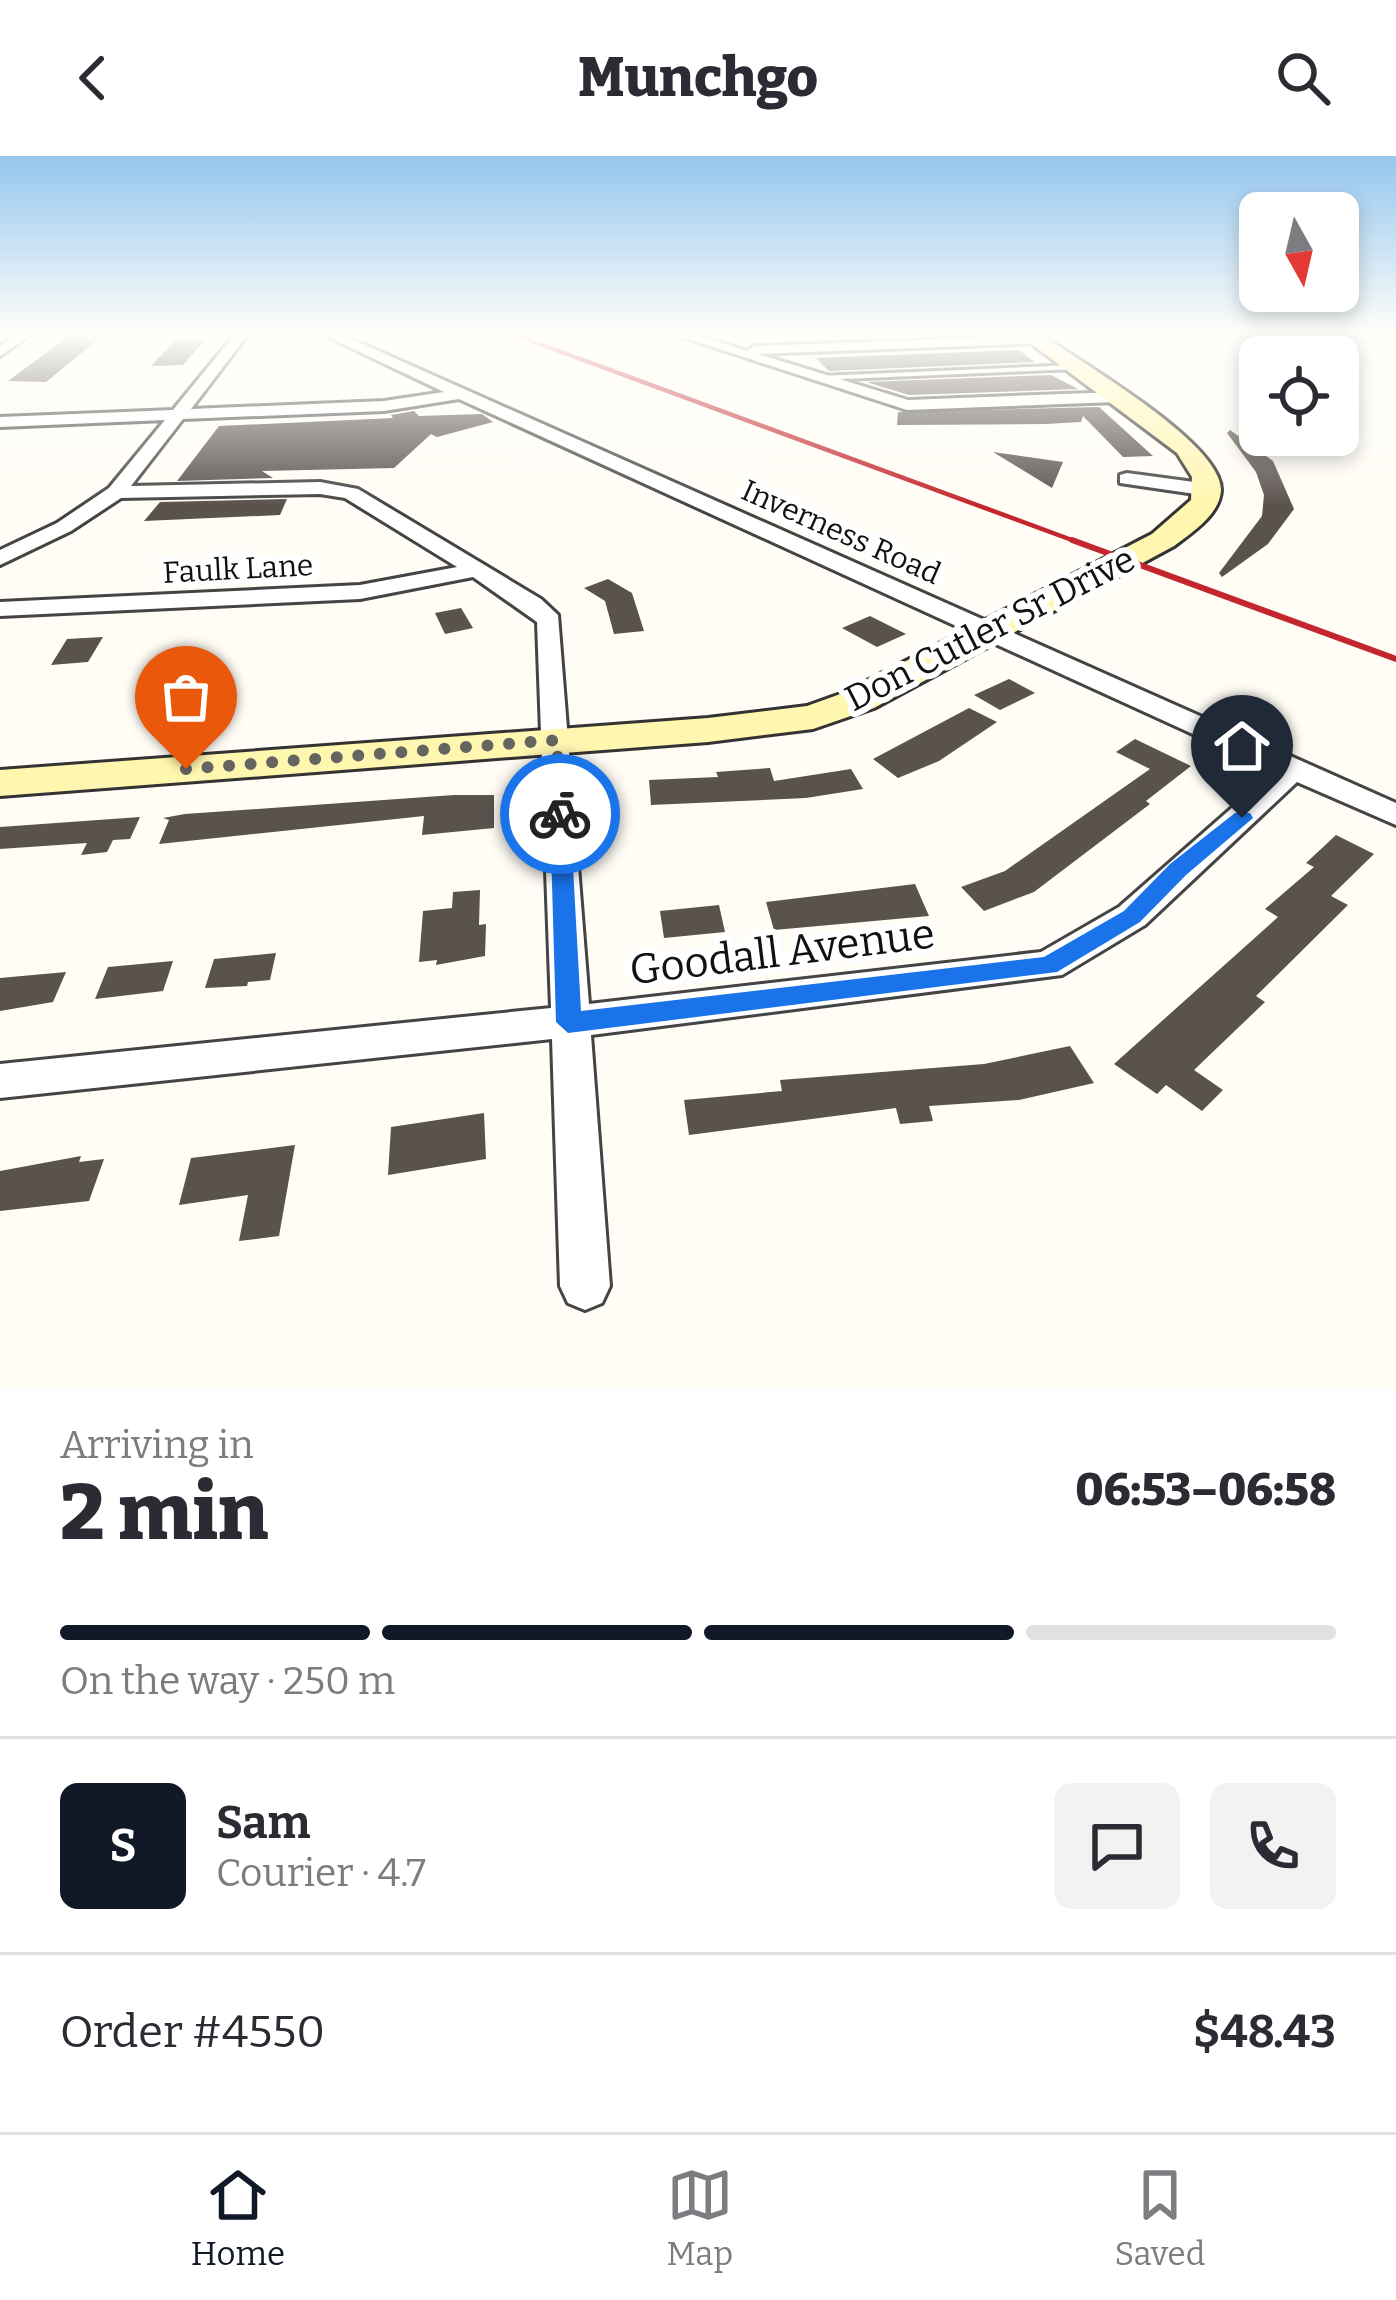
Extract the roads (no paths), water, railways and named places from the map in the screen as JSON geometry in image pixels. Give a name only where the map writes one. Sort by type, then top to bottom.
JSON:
[{"type":"street","points":[[0,558],[64,527],[116,492],[200,390]]},
{"type":"street","name":"Inverness Road","points":[[453,390],[1396,815]]},
{"type":"street","points":[[860,390],[908,405],[1117,398]]},
{"type":"street","points":[[1107,390],[1186,448],[1204,470],[1209,490],[1127,478]]},
{"type":"street","points":[[0,422],[385,406],[461,394]]},
{"type":"street","points":[[116,492],[320,488],[351,493],[533,604],[548,620],[584,1286]]},
{"type":"street","name":"Don Cutler Sr Drive","points":[[0,783],[813,717],[860,700],[1163,540],[1197,514],[1209,490]]},
{"type":"street","name":"Faulk Lane","points":[[0,609],[360,592],[476,570]]},
{"type":"street","name":"Goodall Avenue","points":[[0,1082],[1048,965],[1132,916],[1178,870],[1274,791],[1291,770]]},
{"type":"railway","points":[[666,390],[1080,543]]},
{"type":"railway","points":[[1072,540],[1396,659]]}]
